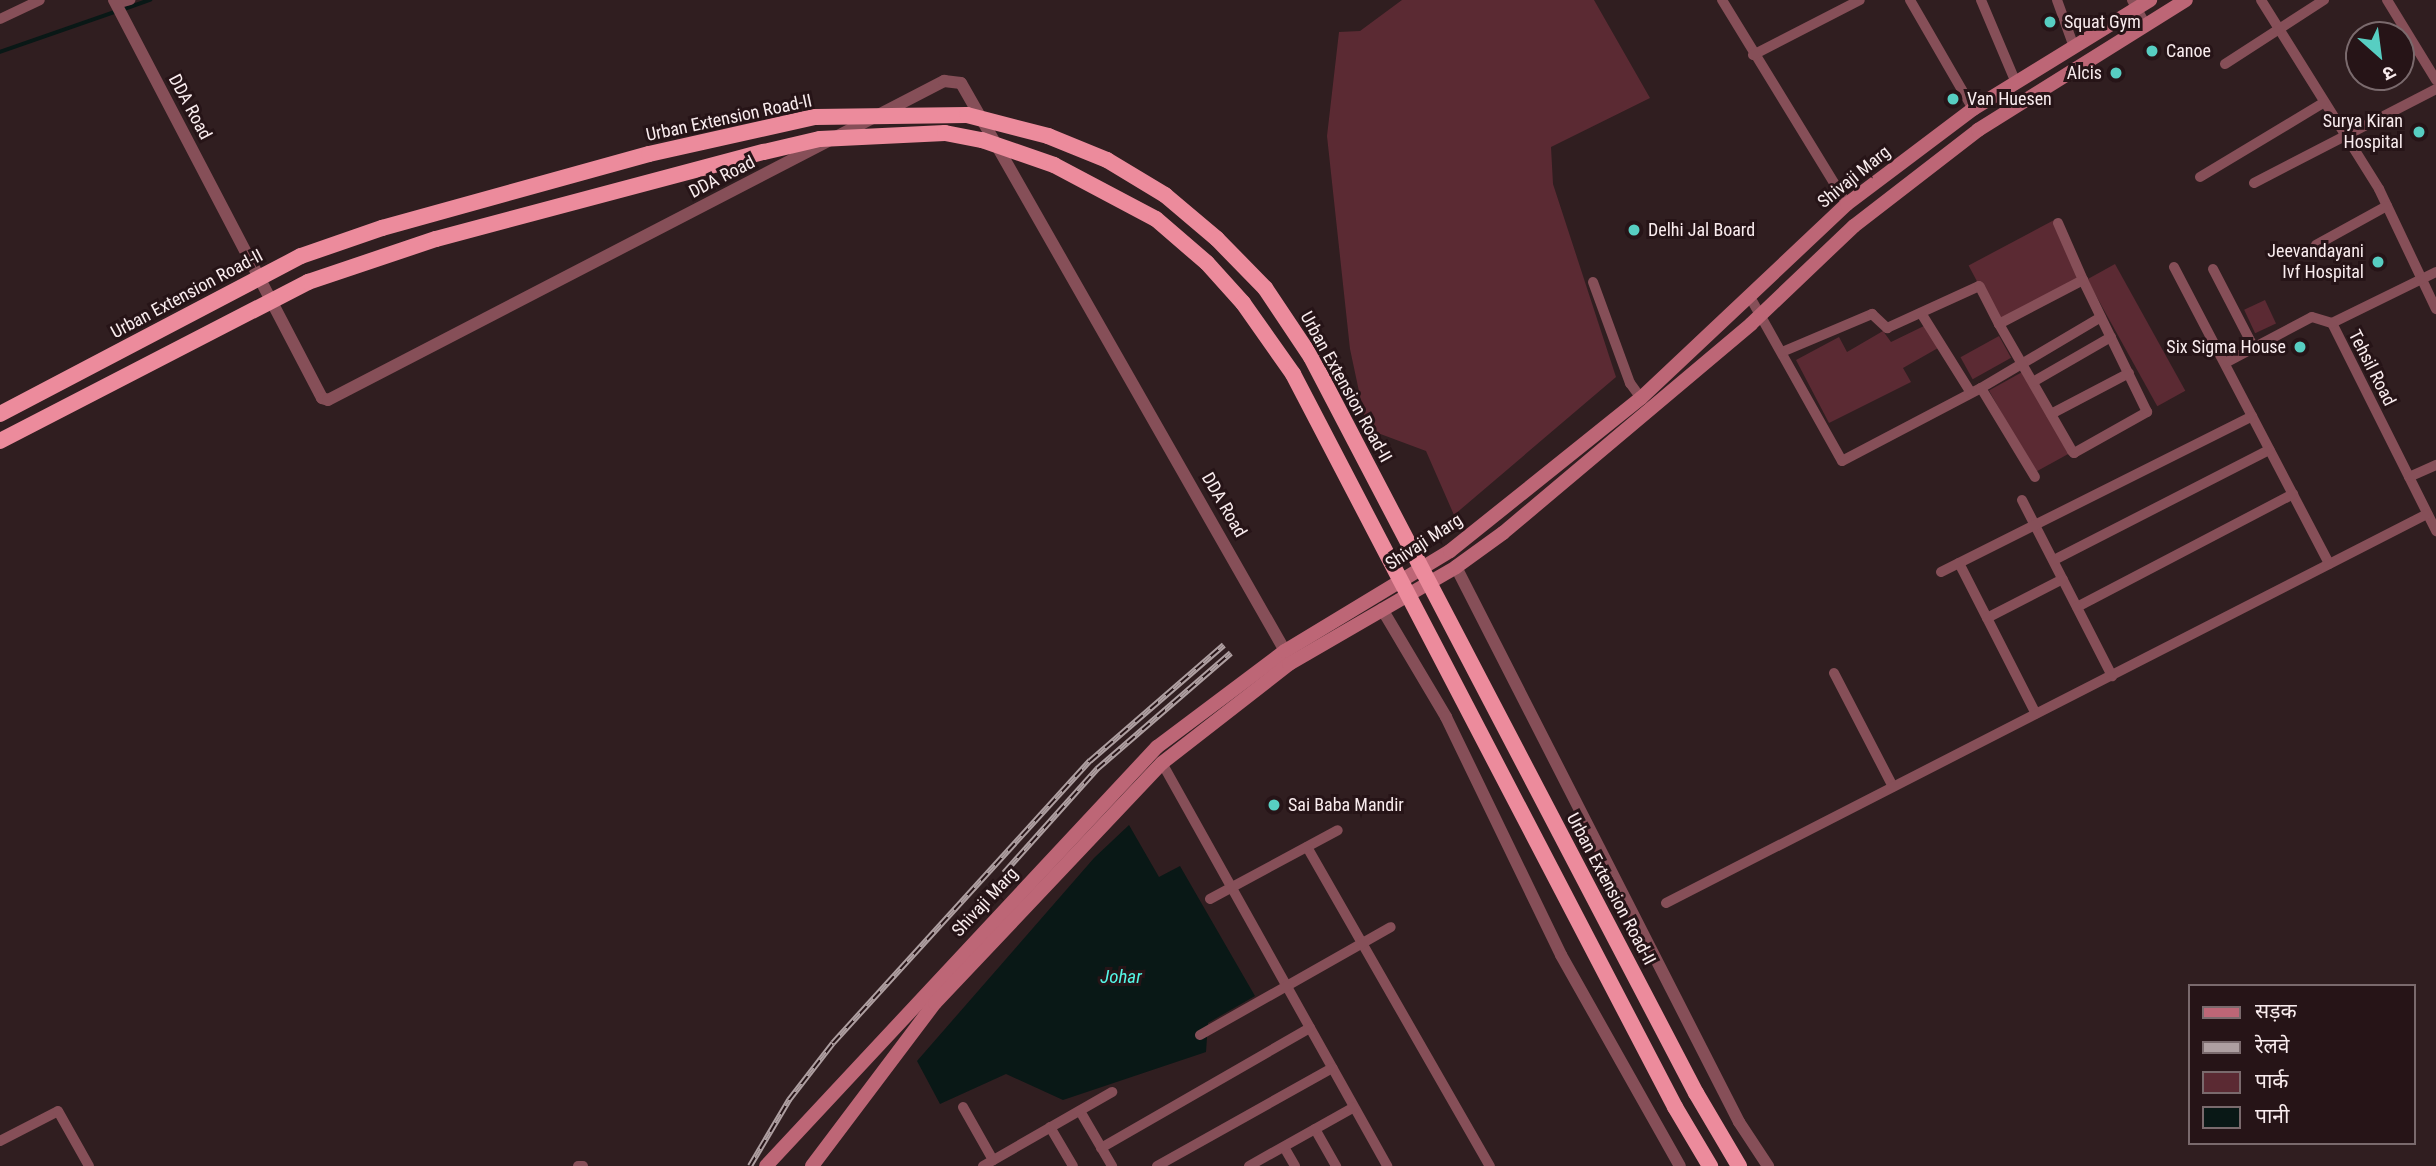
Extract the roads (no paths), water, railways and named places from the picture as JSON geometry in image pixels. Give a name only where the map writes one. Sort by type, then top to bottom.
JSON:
[{"type":"highway","name":"Urban Extension Road-II","points":[[0,414],[301,256],[382,228],[649,153],[815,117],[967,115],[1048,136],[1107,160],[1165,195],[1265,288],[1311,357],[1696,1093],[1740,1166]]},
{"type":"highway","points":[[0,441],[309,282],[436,239],[663,178],[820,139],[945,133],[982,140],[1054,164],[1156,219],[1207,263],[1243,303],[1293,374],[1675,1107],[1710,1166]]},
{"type":"main road","name":"Shivaji Marg","points":[[766,1166],[1157,747],[1284,648],[1450,551],[1642,398],[1847,204],[1973,110],[2074,47],[2134,4],[2150,0]]},
{"type":"main road","name":"Shivaji Marg","points":[[812,1166],[934,1003],[1162,763],[1289,664],[1456,567],[1582,470],[1762,315],[1854,226],[1978,130],[2186,0]]},
{"type":"street","points":[[0,19],[40,0]]},
{"type":"street","points":[[118,8],[130,0]]},
{"type":"street","points":[[1722,0],[1753,55],[1847,204]]},
{"type":"street","points":[[1753,55],[1860,0]]},
{"type":"street","points":[[1910,0],[1973,110]]},
{"type":"street","points":[[1981,0],[2016,83]]},
{"type":"street","points":[[2057,0],[2074,47]]},
{"type":"street","points":[[2261,0],[2387,206],[2436,309]]},
{"type":"street","points":[[2225,64],[2324,0]]},
{"type":"street","points":[[2387,0],[2436,80]]},
{"type":"street","points":[[2134,4],[2146,25]]},
{"type":"street","name":"DDA Road","points":[[118,8],[328,400],[944,81],[961,83],[1284,648]]},
{"type":"street","points":[[2254,183],[2342,135],[2436,89]]},
{"type":"street","points":[[2200,177],[2323,103]]},
{"type":"street","points":[[2316,245],[2387,206]]},
{"type":"street","points":[[1782,352],[1872,314],[1887,328],[1979,286],[2051,414],[2077,453],[2147,412],[2058,223]]},
{"type":"street","points":[[2174,267],[2329,564]]},
{"type":"street","points":[[2213,269],[2254,348]]},
{"type":"street","name":"Tehsil Road","points":[[2436,272],[2332,323],[2436,531]]},
{"type":"street","points":[[1999,324],[2083,281]]},
{"type":"street","points":[[1593,282],[1630,383],[1642,398]]},
{"type":"street","points":[[1750,297],[1842,461],[1981,388],[2101,317]]},
{"type":"street","points":[[1922,313],[1971,393]]},
{"type":"street","points":[[2225,363],[2312,317],[2332,323]]},
{"type":"street","points":[[2033,383],[2111,337]]},
{"type":"street","points":[[2051,414],[2129,373]]},
{"type":"street","points":[[1981,388],[2035,477]]},
{"type":"street","points":[[1941,572],[2252,416]]},
{"type":"street","points":[[2054,560],[2269,450]]},
{"type":"street","points":[[2409,477],[2436,465]]},
{"type":"street","points":[[2077,607],[2293,494]]},
{"type":"street","points":[[2022,500],[2112,676]]},
{"type":"street","points":[[1666,903],[2427,514]]},
{"type":"street","points":[[1959,563],[2036,714]]},
{"type":"street","points":[[1456,567],[1739,1122],[1768,1166]]},
{"type":"street","points":[[1987,618],[2063,579]]},
{"type":"street","points":[[1382,609],[1446,717],[1561,955],[1680,1166]]},
{"type":"street","points":[[1835,673],[1892,787]]},
{"type":"street","points":[[1162,763],[1387,1166]]},
{"type":"street","points":[[1210,899],[1338,830]]},
{"type":"street","points":[[1307,847],[1490,1166]]},
{"type":"street","points":[[1200,1035],[1391,927]]},
{"type":"street","points":[[1101,1148],[1310,1028]]},
{"type":"street","points":[[1157,1166],[1332,1068]]},
{"type":"street","points":[[983,1166],[1112,1092]]},
{"type":"street","points":[[963,1107],[993,1160]]},
{"type":"street","points":[[1249,1166],[1354,1107]]},
{"type":"street","points":[[0,1141],[58,1111],[89,1166]]},
{"type":"street","points":[[1080,1111],[1112,1166]]},
{"type":"street","points":[[1050,1128],[1073,1166]]},
{"type":"street","points":[[1315,1129],[1336,1166]]},
{"type":"street","points":[[1284,1147],[1295,1166]]},
{"type":"water","name":"Johar","points":[[1129,825],[1159,877],[1180,866],[1255,996],[1208,1023],[1206,1052],[1063,1100],[1006,1074],[940,1104],[917,1061],[1094,858]]},
{"type":"waterway","points":[[122,10],[150,0]]},
{"type":"waterway","points":[[0,52],[115,12]]},
{"type":"railway","points":[[750,1166],[789,1100],[833,1043],[1090,761],[1224,645]]},
{"type":"railway","points":[[1004,873],[1097,769],[1231,653]]},
{"type":"place","name":"Squat Gym","points":[[2050,22]]},
{"type":"place","name":"Canoe","points":[[2152,51]]},
{"type":"place","name":"Alcis","points":[[2116,73]]},
{"type":"place","name":"Van Huesen","points":[[1953,99]]},
{"type":"place","name":"Surya Kiran Hospital","points":[[2419,132]]},
{"type":"place","name":"Delhi Jal Board","points":[[1634,230]]},
{"type":"place","name":"Jeevandayani Ivf Hospital","points":[[2378,262]]},
{"type":"place","name":"Six Sigma House","points":[[2300,347]]},
{"type":"place","name":"Sai Baba Mandir","points":[[1274,805]]}]
